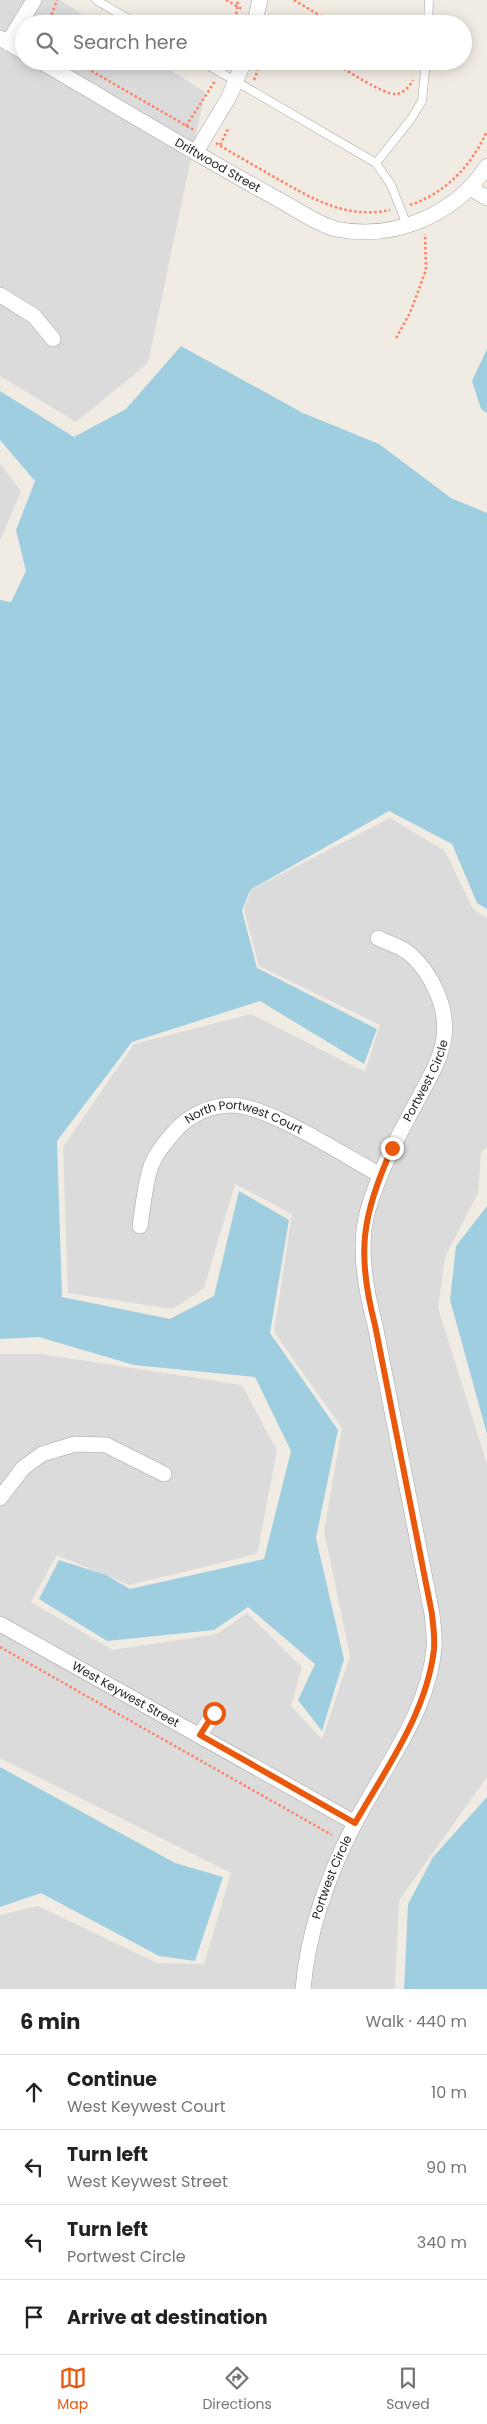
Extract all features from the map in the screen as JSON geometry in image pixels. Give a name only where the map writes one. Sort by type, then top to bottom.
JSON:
[{"type":"street","points":[[23,15],[34,0]]},
{"type":"street","points":[[256,15],[260,0]]},
{"type":"street","points":[[15,25],[4,40],[15,47]]},
{"type":"street","name":"Driftwood Street","points":[[55,70],[196,152],[334,229],[357,232],[379,231],[433,216],[449,206],[470,188],[487,166]]},
{"type":"street","points":[[196,152],[235,83],[240,70]]},
{"type":"street","points":[[470,188],[487,198]]},
{"type":"street","points":[[0,295],[34,316],[53,339]]},
{"type":"street","name":"Portwest Circle","points":[[303,1989],[314,1922],[330,1874],[355,1823],[420,1704],[429,1676],[434,1647],[432,1614],[367,1292],[364,1241],[367,1216],[380,1175],[434,1068],[444,1037],[442,1008],[432,982],[411,954],[378,938]]},
{"type":"street","name":"North Portwest Court","points":[[140,1226],[152,1165],[165,1142],[183,1122],[204,1110],[232,1105],[254,1109],[286,1123],[380,1175]]},
{"type":"street","points":[[0,1498],[23,1468],[42,1454],[75,1444],[106,1444],[164,1474]]},
{"type":"street","name":"West Keywest Street","points":[[0,1624],[355,1823]]},
{"type":"street","points":[[200,1735],[214,1713]]},
{"type":"lane","points":[[96,0],[122,15]]},
{"type":"lane","points":[[428,15],[429,0]]},
{"type":"lane","points":[[216,70],[376,164],[391,185],[406,225]]},
{"type":"lane","points":[[376,164],[411,119],[422,101],[425,70]]},
{"type":"path","points":[[51,15],[57,0]]},
{"type":"path","points":[[236,15],[238,0]]},
{"type":"path","points":[[294,0],[319,15]]},
{"type":"path","points":[[90,70],[313,200],[337,209],[357,213],[372,213],[400,208],[413,204],[434,193],[457,177],[469,162],[487,131]]},
{"type":"path","points":[[348,70],[384,91],[395,94],[411,84],[415,74]]},
{"type":"path","points":[[186,126],[219,72]]},
{"type":"path","points":[[396,338],[410,313],[426,270],[424,231]]},
{"type":"path","points":[[0,1647],[332,1835]]},
{"type":"shaded area","points":[[0,0],[60,0],[83,15],[15,15],[15,70],[170,70],[205,92],[148,363],[76,422],[0,376]]},
{"type":"shaded area","points":[[0,463],[21,491],[0,541]]},
{"type":"shaded area","points":[[390,818],[445,851],[473,909],[487,918],[487,1147],[481,1152],[478,1193],[445,1257],[438,1308],[487,1464],[487,1777],[399,1900],[395,1989],[0,1989],[0,1915],[38,1906],[157,1963],[204,1964],[231,1873],[0,1758],[0,1354],[41,1354],[242,1385],[277,1451],[257,1554],[129,1585],[57,1555],[31,1602],[113,1650],[217,1634],[247,1613],[302,1667],[291,1706],[322,1739],[350,1656],[324,1531],[342,1428],[274,1332],[292,1214],[235,1184],[204,1288],[173,1309],[68,1293],[63,1147],[134,1044],[251,1014],[365,1072],[380,1025],[259,966],[244,910],[251,890]]},
{"type":"water","points":[[181,346],[303,413],[379,444],[451,498],[487,513],[487,909],[477,903],[452,844],[389,811],[250,890],[242,911],[257,968],[377,1029],[364,1064],[260,1001],[132,1042],[57,1141],[62,1297],[170,1319],[214,1296],[239,1191],[289,1220],[270,1333],[338,1430],[316,1538],[344,1659],[322,1731],[298,1700],[315,1664],[248,1607],[214,1630],[107,1641],[39,1599],[59,1560],[106,1575],[130,1589],[264,1559],[291,1451],[255,1377],[134,1365],[39,1337],[0,1339],[0,600],[11,602],[26,571],[16,530],[35,481],[0,440],[0,391],[74,437],[126,409]]},
{"type":"water","points":[[487,349],[487,413],[481,409],[472,381]]},
{"type":"water","points":[[487,1206],[487,1434],[450,1300],[456,1246]]},
{"type":"water","points":[[0,1767],[175,1863],[223,1877],[195,1961],[159,1956],[41,1893],[0,1907]]},
{"type":"water","points":[[487,1797],[487,1989],[404,1989],[408,1904],[433,1857]]},
{"type":"route","points":[[214,1713],[200,1735],[323,1803],[355,1823],[405,1734],[420,1704],[429,1676],[434,1647],[432,1614],[367,1292],[364,1241],[367,1216],[376,1184],[392,1148]]}]
